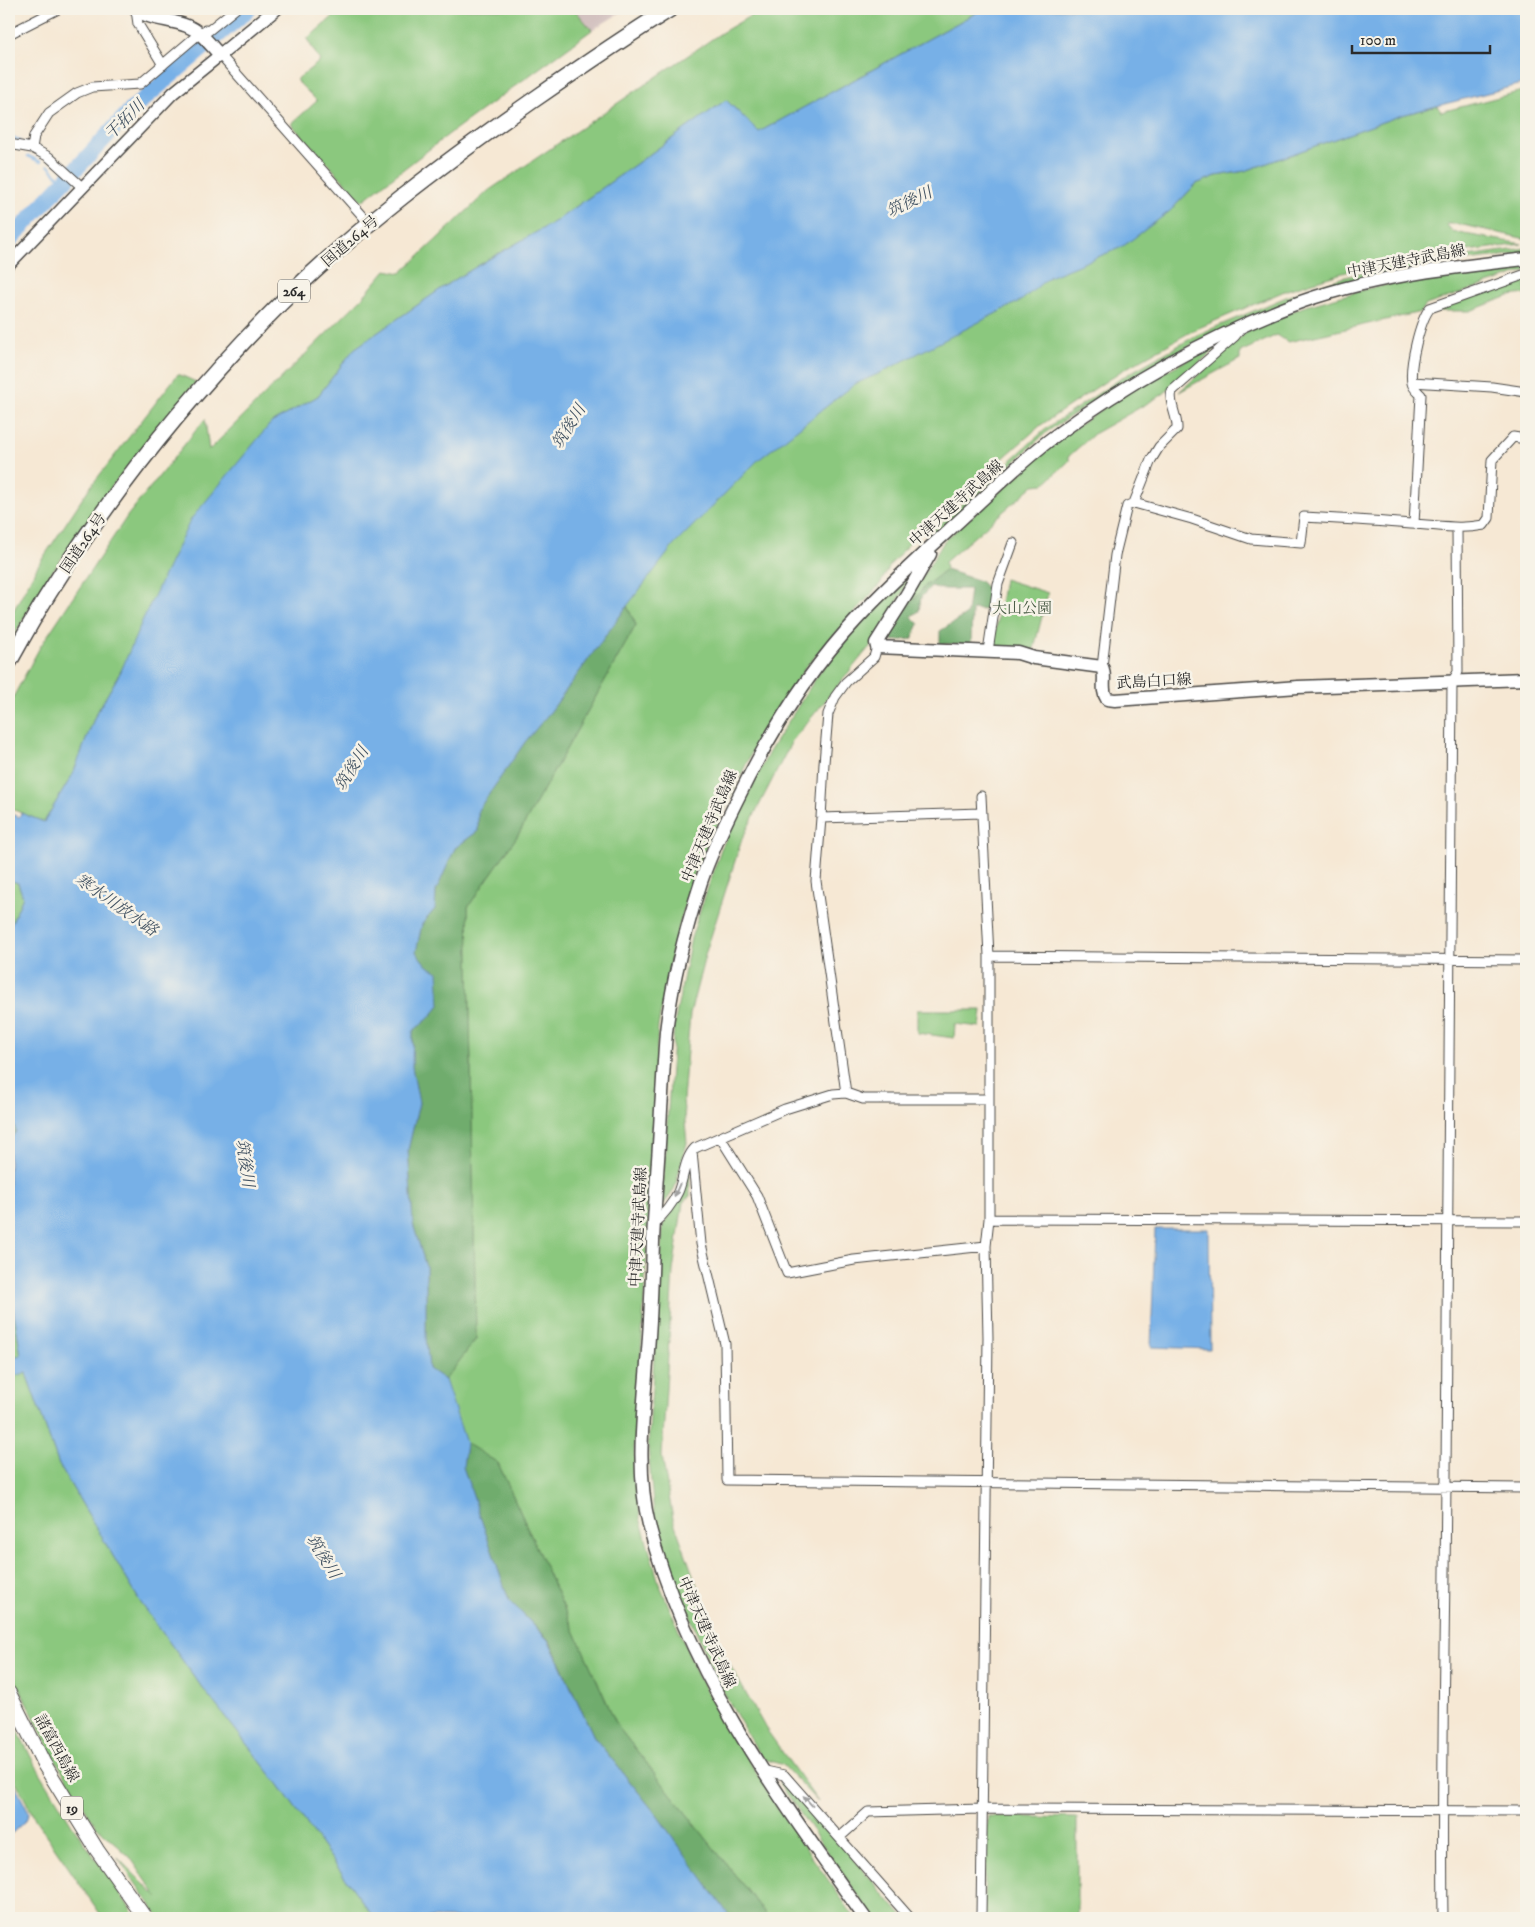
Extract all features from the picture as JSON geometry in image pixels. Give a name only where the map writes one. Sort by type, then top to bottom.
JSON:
[{"type":"highway","name":"国道264号","points":[[9,662],[49,593],[120,488],[165,431],[229,357],[277,308],[369,223],[472,143],[619,41],[670,9]]},
{"type":"main road","points":[[135,10],[188,26],[201,34],[217,52],[276,9]]},
{"type":"main road","name":"中津天建寺武島線","points":[[865,1918],[761,1770],[715,1692],[693,1646],[663,1570],[648,1520],[641,1473],[641,1437],[649,1340],[654,1223],[667,1029],[682,945],[706,867],[761,751],[811,674],[856,619],[937,541],[1054,436],[1129,385],[1201,346],[1294,304],[1362,283],[1440,269],[1526,259]]},
{"type":"main road","points":[[878,647],[876,643],[937,541]]},
{"type":"main road","name":"武島白口線","points":[[878,647],[1018,653],[1034,658],[1102,667],[1104,671],[1103,693],[1107,699],[1115,700],[1298,687],[1526,679]]},
{"type":"main road","name":"諸富西島線","points":[[9,1693],[44,1764],[97,1850],[144,1918]]},
{"type":"street","points":[[9,34],[58,9]]},
{"type":"street","points":[[32,148],[34,136],[49,113],[77,93],[92,87],[140,84],[205,30],[208,31],[235,9]]},
{"type":"street","points":[[135,10],[138,24],[163,64]]},
{"type":"street","points":[[9,264],[78,184],[217,52],[369,223]]},
{"type":"street","points":[[9,144],[32,148],[49,157],[78,184]]},
{"type":"street","points":[[1414,524],[1421,395],[1415,389],[1412,382],[1412,368],[1423,320],[1430,308],[1526,274]]},
{"type":"street","points":[[1102,667],[1115,555],[1128,506],[1134,503],[1158,447],[1177,429],[1170,397],[1172,390],[1235,336],[1242,327]]},
{"type":"street","points":[[1412,382],[1492,387],[1526,392]]},
{"type":"street","points":[[1134,503],[1228,530],[1251,539],[1300,543],[1304,517],[1457,528],[1484,525],[1489,518],[1490,511],[1492,460],[1513,437],[1526,439]]},
{"type":"street","points":[[1443,1918],[1441,1811],[1446,1488],[1449,958],[1452,682],[1458,672],[1457,528]]},
{"type":"street","points":[[988,651],[998,584],[1013,543]]},
{"type":"street","points":[[846,1093],[816,881],[824,763],[828,714],[835,696],[846,682],[874,657],[878,647]]},
{"type":"street","points":[[981,796],[989,956],[989,1219],[986,1246],[988,1337],[981,1918]]},
{"type":"street","points":[[821,818],[981,813]]},
{"type":"street","points":[[989,956],[1526,960]]},
{"type":"street","points":[[654,1223],[660,1219],[677,1193],[692,1152],[696,1148],[785,1109],[833,1094],[846,1093],[863,1099],[988,1099]]},
{"type":"street","points":[[720,1137],[757,1196],[787,1273],[854,1260],[986,1246]]},
{"type":"street","points":[[692,1152],[701,1244],[726,1344],[727,1480],[1526,1488]]},
{"type":"street","points":[[989,1219],[1526,1221]]},
{"type":"street","points":[[761,1770],[784,1775],[910,1918]]},
{"type":"street","points":[[840,1837],[868,1812],[982,1809],[1526,1811]]},
{"type":"shaded area","points":[[574,9],[627,9],[592,30]]},
{"type":"green space","points":[[342,9],[574,9],[592,30],[453,131],[362,201],[291,124],[317,101],[296,80],[320,61],[307,39]]},
{"type":"green space","points":[[762,9],[983,9],[759,132],[726,100],[556,221],[448,284],[354,349],[318,396],[271,423],[95,716],[73,774],[44,822],[9,808],[9,705],[40,647],[128,515],[205,419],[209,450],[362,298],[386,270],[401,273],[488,191],[721,33]]},
{"type":"green space","points":[[1526,90],[1526,239],[1459,224],[1446,224],[1453,232],[1522,244],[1389,261],[1287,290],[1194,330],[1121,371],[1041,425],[921,530],[891,564],[880,584],[805,668],[752,752],[695,871],[672,951],[658,1027],[642,1340],[634,1446],[640,1518],[659,1583],[698,1676],[778,1809],[855,1918],[769,1918],[618,1727],[498,1463],[466,1444],[463,1467],[509,1600],[549,1641],[594,1737],[656,1814],[731,1918],[708,1918],[637,1819],[575,1742],[538,1657],[489,1621],[447,1512],[423,1438],[393,1206],[392,1005],[412,916],[453,835],[521,735],[544,707],[619,601],[707,501],[754,457],[804,418],[850,374],[880,367],[1007,304],[1034,286],[1055,256],[1126,236],[1170,211],[1196,184],[1216,176],[1245,171],[1402,115],[1438,106],[1441,112]],"holes":[[[627,606],[636,625],[518,835],[468,907],[476,1339],[445,1380],[429,1369],[426,1337],[426,1267],[413,1224],[408,1150],[419,1103],[412,1067],[413,1031],[440,1005],[438,972],[426,965],[416,952],[422,924],[435,909],[436,891],[455,848],[478,831],[478,810],[525,742],[551,711]]]},
{"type":"green space","points":[[1526,248],[1526,253],[1449,262],[1370,276],[1194,343],[1125,381],[1048,431],[921,545],[932,531],[1047,428],[1123,377],[1197,335],[1291,295],[1341,278],[1393,266]]},
{"type":"green space","points":[[1526,266],[1526,271],[1426,305],[1421,312],[1288,342],[1277,335],[1240,352],[1240,359],[1179,392],[1250,329],[1303,307],[1370,288],[1447,273]]},
{"type":"green space","points":[[1526,278],[1526,294],[1509,296],[1470,311],[1434,311]]},
{"type":"green space","points":[[1227,339],[1162,395],[1095,433],[1069,456],[1069,461],[1044,484],[1034,485],[945,562],[946,570],[925,586],[891,628],[945,540],[1062,437],[1132,389]]},
{"type":"green space","points":[[178,374],[196,382],[112,486],[47,579],[9,644],[9,619],[37,567],[88,490]]},
{"type":"green space","points":[[921,562],[872,644],[792,741],[742,839],[706,952],[690,1014],[683,1100],[687,1143],[674,1190],[661,1208],[674,1026],[691,938],[721,849],[769,752],[819,673],[862,621]]},
{"type":"green space","points":[[946,570],[980,581],[987,588],[987,610],[972,609],[971,644],[940,644],[940,631],[967,614],[970,589],[942,589],[931,586],[921,597],[919,611],[911,617],[919,624],[912,639],[892,641],[891,628],[925,586]]},
{"type":"green space","name":"大山公園","points":[[1004,579],[1048,593],[1033,652],[993,647]]},
{"type":"green space","points":[[627,606],[636,625],[518,835],[468,907],[476,1339],[445,1380],[429,1369],[426,1337],[426,1267],[413,1224],[408,1150],[419,1103],[412,1067],[413,1031],[428,1019],[440,1005],[426,965],[416,952],[422,924],[435,909],[436,891],[455,848],[478,831],[478,810],[525,742],[551,711]]},
{"type":"green space","points":[[9,880],[18,883],[23,897],[9,929]]},
{"type":"green space","points":[[917,1010],[982,1010],[980,1027],[955,1024],[954,1038],[917,1033]]},
{"type":"green space","points":[[9,1112],[16,1131],[9,1142]]},
{"type":"green space","points":[[689,1164],[690,1196],[683,1202],[673,1271],[662,1456],[673,1519],[718,1644],[766,1729],[818,1802],[783,1765],[761,1758],[716,1679],[670,1568],[654,1514],[648,1447],[663,1225],[681,1193]]},
{"type":"green space","points":[[9,1283],[21,1355],[9,1358]]},
{"type":"green space","points":[[9,1360],[26,1373],[59,1465],[141,1603],[201,1686],[279,1785],[374,1918],[160,1918],[117,1857],[158,1898],[130,1857],[96,1826],[53,1756],[9,1667]]},
{"type":"green space","points":[[466,1443],[498,1463],[618,1727],[769,1918],[731,1918],[656,1814],[594,1737],[550,1641],[509,1600],[463,1467]]},
{"type":"green space","points":[[9,1713],[32,1759],[72,1825],[137,1918],[103,1918],[35,1819],[9,1768]]},
{"type":"green space","points":[[788,1781],[904,1918],[874,1918],[779,1783]]},
{"type":"green space","points":[[988,1816],[1077,1818],[1077,1918],[983,1918]]},
{"type":"water","points":[[983,9],[1526,9],[1526,83],[1402,115],[1245,171],[1216,176],[1196,184],[1170,211],[1122,247],[1049,277],[1022,300],[855,384],[757,461],[674,545],[551,711],[525,742],[478,810],[478,831],[455,848],[436,891],[435,909],[422,924],[416,952],[426,965],[438,972],[440,1005],[428,1019],[413,1031],[412,1067],[419,1103],[408,1150],[413,1224],[426,1267],[426,1337],[429,1369],[445,1380],[466,1443],[463,1467],[509,1600],[549,1641],[594,1737],[656,1814],[731,1918],[374,1918],[279,1785],[201,1686],[141,1603],[59,1465],[26,1373],[9,1377],[9,1358],[21,1355],[9,1283],[9,1142],[16,1131],[9,1112],[9,929],[23,897],[18,883],[9,880],[9,813],[19,817],[21,813],[44,822],[73,774],[95,716],[121,671],[143,619],[191,519],[271,423],[318,396],[354,349],[448,284],[556,221],[726,100],[759,132]]},
{"type":"water","points":[[1155,1229],[1209,1229],[1210,1349],[1151,1347]]},
{"type":"water","points":[[9,1774],[29,1813],[26,1820],[9,1836]]},
{"type":"waterway","name":"干拓川","points":[[9,241],[131,110],[249,9]]},
{"type":"waterway","points":[[9,137],[20,140]]},
{"type":"waterway","points":[[28,156],[41,162]]},
{"type":"waterway","points":[[48,165],[63,182]]},
{"type":"water label","name":"筑後川","points":[[909,201]]},
{"type":"water label","name":"筑後川","points":[[568,426]]},
{"type":"water label","name":"筑後川","points":[[351,768]]},
{"type":"water label","name":"寒水川放水路","points":[[117,904]]},
{"type":"water label","name":"筑後川","points":[[246,1163]]},
{"type":"water label","name":"筑後川","points":[[324,1556]]}]
